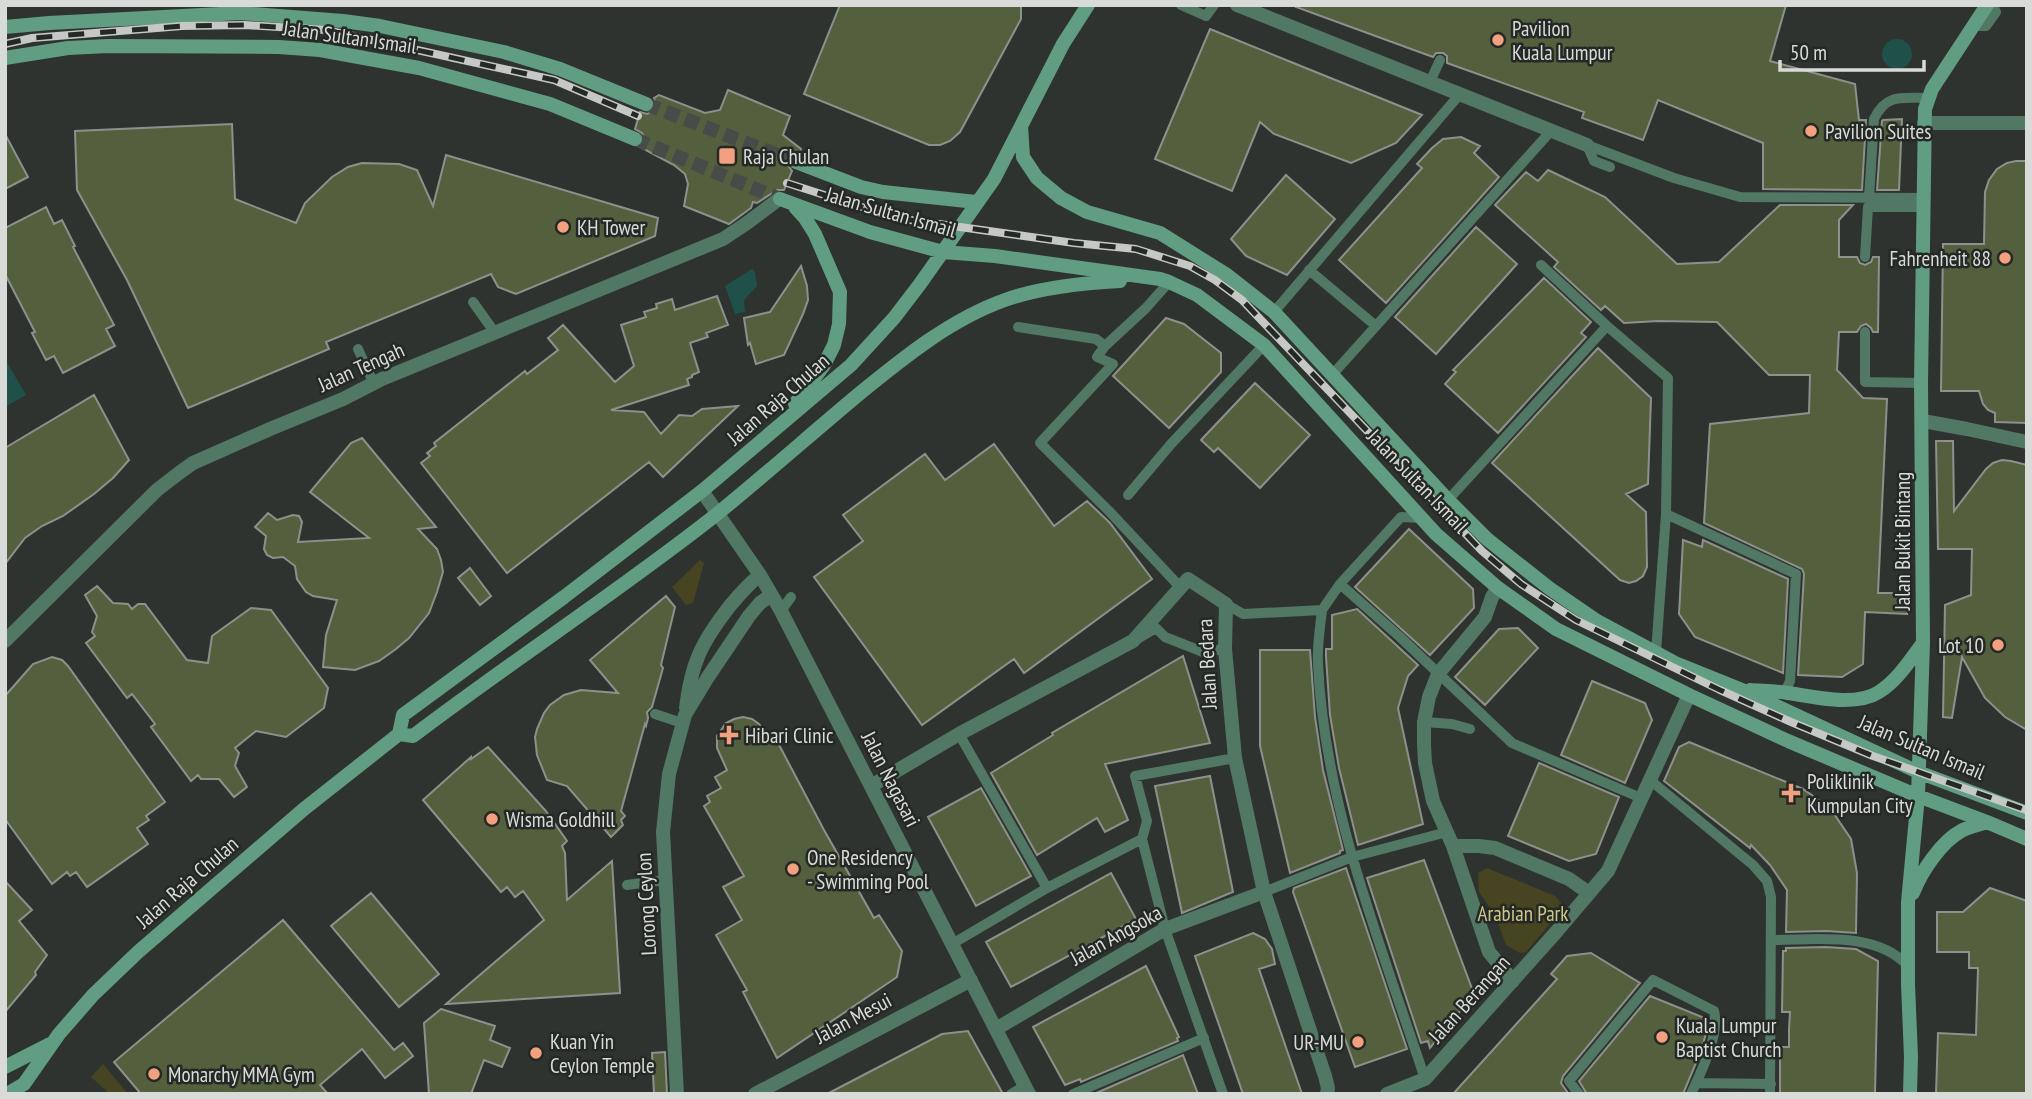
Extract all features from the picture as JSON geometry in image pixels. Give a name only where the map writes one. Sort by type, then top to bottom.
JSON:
[{"type":"main road","name":"Jalan Raja Chulan","points":[[6,1094],[24,1089],[51,1043],[93,995],[165,928],[304,809],[399,734],[403,715],[702,491],[851,365],[894,318],[994,179],[1063,44],[1088,5]]},
{"type":"main road","name":"Jalan Bukit Bintang","points":[[1910,1094],[1908,902],[1918,796],[1923,643],[1921,383],[1924,109],[1928,98],[1982,12]]},
{"type":"main road","name":"Jalan Sultan Ismail","points":[[5,27],[240,13],[343,21],[505,52],[560,69],[646,104]]},
{"type":"main road","name":"Jalan Sultan Ismail","points":[[5,58],[68,48],[108,46],[279,47],[320,50],[419,68],[550,104],[635,139]]},
{"type":"main road","name":"Jalan Sultan Ismail","points":[[1021,124],[1023,157],[1037,177],[1061,198],[1087,212],[1160,233],[1227,275],[1274,312],[1487,539],[1549,588],[1597,621],[1675,663],[1742,690],[1918,772],[2027,813]]},
{"type":"main road","name":"Jalan Sultan Ismail","points":[[796,162],[861,187],[883,192],[976,202]]},
{"type":"main road","name":"Jalan Sultan Ismail","points":[[784,200],[870,232],[943,252],[995,256],[1165,280],[1197,295],[1264,345],[1424,521],[1496,585],[1556,629],[1788,741],[2027,839]]},
{"type":"main road","points":[[769,434],[824,365],[834,345],[839,324],[840,292],[836,282],[806,218],[784,200]]},
{"type":"main road","name":"Jalan Raja Chulan","points":[[399,734],[413,736],[570,624],[717,513],[916,349],[974,314],[1006,299],[1046,290],[1095,282],[1165,280]]},
{"type":"main road","points":[[1742,690],[1786,692],[1828,699],[1865,699],[1880,692],[1899,675],[1923,643]]},
{"type":"main road","points":[[1908,902],[1929,863],[1947,842],[1961,831],[1987,822]]},
{"type":"main road","points":[[5,1068],[51,1043]]},
{"type":"street","points":[[1237,5],[1587,145]]},
{"type":"street","points":[[1924,123],[2027,123]]},
{"type":"street","name":"Jalan Tengah","points":[[5,641],[148,499],[179,472],[193,464],[374,384],[723,239],[784,200]]},
{"type":"street","points":[[1923,421],[2027,442]]},
{"type":"street","name":"Jalan Nagasari","points":[[702,491],[760,575],[781,611],[1027,1090]]},
{"type":"street","name":"Lorong Ceylon","points":[[677,1094],[663,832],[669,774],[684,719],[694,662],[704,643],[747,584],[760,575]]},
{"type":"street","name":"Jalan Bedara","points":[[871,786],[959,734],[1133,641],[1188,579],[1226,604],[1225,649],[1235,758],[1264,892],[1325,1076],[1327,1094]]},
{"type":"street","points":[[1496,585],[1485,617],[1438,674],[1429,697],[1424,722],[1425,763],[1433,801],[1453,846],[1489,952],[1513,981]]},
{"type":"street","name":"Lorong Ceylon","points":[[684,719],[708,677],[749,616],[771,595]]},
{"type":"street","name":"Jalan Berangan","points":[[1387,1094],[1425,1079],[1608,871],[1689,695]]},
{"type":"street","points":[[1453,846],[1495,848],[1569,879],[1589,893]]},
{"type":"street","name":"Jalan Angsoka","points":[[996,1029],[1165,929],[1264,892]]},
{"type":"street","name":"Jalan Mesui","points":[[755,1094],[971,980]]},
{"type":"lane","points":[[1181,5],[1206,16],[1214,5]]},
{"type":"lane","points":[[1430,82],[1440,60]]},
{"type":"lane","points":[[1274,312],[1460,94]]},
{"type":"lane","points":[[1869,198],[1874,119],[1879,108],[1887,101],[1899,98],[1928,98]]},
{"type":"lane","points":[[1332,375],[1551,131]]},
{"type":"lane","points":[[1587,145],[1674,178],[1740,197],[1869,198],[1923,202]]},
{"type":"lane","points":[[1587,145],[1594,161],[1610,167]]},
{"type":"lane","points":[[1865,257],[1868,207],[1923,202]]},
{"type":"lane","points":[[1541,265],[1668,378],[1666,513],[1656,653]]},
{"type":"lane","points":[[1309,270],[1376,326]]},
{"type":"lane","points":[[1165,280],[1146,308],[1105,346],[1097,357],[1113,364],[1040,443],[1181,588]]},
{"type":"lane","points":[[473,302],[495,333]]},
{"type":"lane","points":[[1448,500],[1607,326]]},
{"type":"lane","points":[[1018,327],[1096,339],[1105,346]]},
{"type":"lane","points":[[1864,332],[1865,382],[1921,383]]},
{"type":"lane","points":[[1128,495],[1171,444],[1264,345]]},
{"type":"lane","points":[[358,349],[374,384]]},
{"type":"lane","points":[[1666,513],[1796,574],[1790,681],[1786,692]]},
{"type":"lane","points":[[1424,521],[1401,517],[1340,584],[1322,610],[1318,660],[1322,713],[1337,798],[1352,856],[1425,1079]]},
{"type":"lane","points":[[1340,584],[1511,743],[1641,798]]},
{"type":"lane","points":[[781,611],[791,597]]},
{"type":"lane","points":[[1226,604],[1243,614],[1322,610]]},
{"type":"lane","points":[[1133,641],[1156,628],[1165,637],[1203,652],[1225,649]]},
{"type":"lane","points":[[654,714],[684,719]]},
{"type":"lane","points":[[1424,722],[1452,724],[1470,729]]},
{"type":"lane","points":[[959,734],[1047,888]]},
{"type":"lane","points":[[1223,1094],[1165,929],[1142,839],[1147,821],[1135,776],[1235,758]]},
{"type":"lane","points":[[1578,1094],[1569,1081],[1653,980],[1714,1011],[1717,1021],[1693,1089],[1771,1089],[1772,940],[1771,897],[1767,881],[1650,780]]},
{"type":"lane","points":[[1264,892],[1352,856],[1447,832]]},
{"type":"lane","points":[[952,944],[1047,888],[1142,839]]},
{"type":"lane","points":[[627,885],[665,880]]},
{"type":"lane","points":[[1772,940],[1863,942],[1883,947],[1908,966]]},
{"type":"lane","points":[[1073,1094],[1204,1038]]},
{"type":"lane","points":[[1011,1094],[1027,1090]]},
{"type":"green space","points":[[700,560],[704,563],[693,603],[686,605],[672,587]]},
{"type":"green space","name":"Arabian Park","points":[[1487,868],[1555,896],[1562,904],[1555,918],[1526,952],[1520,953],[1506,945],[1495,915],[1479,892],[1478,873]]},
{"type":"green space","points":[[103,1064],[128,1094],[110,1094],[91,1077]]},
{"type":"water","points":[[1897,39],[1908,43],[1912,54],[1908,65],[1897,69],[1886,65],[1882,54],[1886,43]]},
{"type":"water","points":[[752,269],[757,286],[744,300],[745,312],[735,314],[725,286]]},
{"type":"water","points":[[5,359],[26,395],[5,407]]},
{"type":"building","points":[[840,5],[1021,5],[1021,19],[960,132],[950,141],[929,145],[804,94]]},
{"type":"building","points":[[1786,5],[1770,61],[1855,84],[1859,120],[1866,120],[1862,190],[1763,189],[1763,143],[1658,100],[1643,140],[1582,118],[1584,112],[1447,63],[1447,56],[1443,53],[1436,53],[1433,57],[1296,7]]},
{"type":"building","points":[[1210,29],[1422,115],[1396,143],[1351,163],[1274,134],[1260,122],[1232,191],[1155,159]]},
{"type":"building","name":"Raja Chulan","points":[[728,90],[790,116],[783,135],[801,149],[800,153],[794,153],[787,158],[787,164],[792,171],[784,190],[777,190],[757,203],[753,202],[751,208],[729,224],[684,206],[688,184],[685,174],[640,147],[644,143],[644,137],[635,129],[640,112],[647,114],[652,111],[656,103],[654,98],[659,95],[705,113],[720,110]]},
{"type":"building","points":[[1902,119],[1899,190],[1877,190],[1882,121]]},
{"type":"building","points":[[232,124],[235,199],[296,223],[305,203],[332,177],[348,167],[362,163],[399,164],[417,170],[433,206],[446,155],[658,218],[655,236],[516,294],[498,287],[491,274],[326,342],[329,349],[188,408],[127,280],[77,190],[75,131]]},
{"type":"building","points":[[5,134],[28,177],[5,189]]},
{"type":"building","points":[[1461,137],[1480,146],[1474,153],[1499,177],[1386,303],[1339,260],[1422,168],[1417,164],[1432,148],[1443,139]]},
{"type":"building","points":[[2016,161],[2027,161],[2027,423],[1995,422],[1995,413],[1983,404],[1979,391],[1941,391],[1943,244],[1984,244],[1985,192],[1989,180],[1997,169]]},
{"type":"building","points":[[1548,170],[1605,197],[1677,264],[1719,262],[1780,205],[1853,205],[1839,220],[1839,257],[1857,257],[1860,263],[1865,265],[1871,262],[1873,257],[1879,257],[1878,332],[1873,332],[1866,324],[1857,332],[1839,332],[1837,370],[1863,398],[1887,399],[1878,593],[1907,593],[1907,614],[1865,612],[1863,664],[1842,677],[1798,675],[1804,574],[1802,569],[1704,523],[1710,424],[1809,413],[1810,375],[1769,375],[1717,322],[1624,323],[1605,306],[1601,310],[1554,267],[1558,262],[1495,205],[1526,172],[1538,181]]},
{"type":"building","points":[[1286,175],[1335,219],[1287,275],[1246,256],[1231,239]]},
{"type":"building","points":[[46,207],[54,224],[62,220],[75,246],[73,247],[114,325],[106,329],[115,346],[63,373],[54,356],[46,360],[32,333],[35,332],[5,274],[5,228]]},
{"type":"building","points":[[1476,227],[1517,264],[1436,354],[1395,317]]},
{"type":"building","points":[[801,266],[808,300],[803,314],[784,355],[756,364],[750,343],[748,345],[744,318],[770,312]]},
{"type":"building","points":[[1544,278],[1591,322],[1581,333],[1586,337],[1498,433],[1445,384],[1456,372],[1453,370]]},
{"type":"building","points":[[717,296],[728,325],[706,333],[708,337],[690,343],[699,372],[687,379],[689,385],[611,410],[644,412],[661,434],[679,415],[692,416],[702,409],[738,406],[663,477],[649,462],[507,573],[421,463],[430,456],[427,453],[436,446],[434,443],[525,371],[527,374],[558,350],[548,338],[563,325],[615,382],[634,366],[621,325],[646,317],[644,312],[657,308],[656,304],[672,299],[675,310]]},
{"type":"building","points":[[1166,318],[1184,324],[1221,353],[1221,372],[1169,428],[1113,376]]},
{"type":"building","points":[[1598,348],[1651,398],[1648,484],[1626,494],[1646,512],[1647,567],[1643,576],[1629,583],[1620,580],[1492,463]]},
{"type":"building","points":[[1255,383],[1310,435],[1260,488],[1218,448],[1214,452],[1201,440]]},
{"type":"building","points":[[94,395],[129,460],[94,494],[25,538],[5,564],[5,448]]},
{"type":"building","points":[[362,438],[436,527],[418,529],[437,549],[443,572],[429,613],[409,638],[396,649],[379,661],[355,670],[323,667],[326,635],[337,600],[313,596],[306,592],[297,579],[295,566],[283,557],[273,558],[267,555],[264,549],[266,536],[255,527],[268,513],[277,520],[293,515],[299,516],[302,522],[298,542],[369,538],[310,492],[351,443]]},
{"type":"building","points":[[1936,441],[1953,441],[1954,511],[1993,463],[2002,460],[2027,465],[2027,730],[2005,717],[1985,698],[1962,657],[1952,718],[1943,717],[1945,605],[1971,595],[1972,549],[1938,549]]},
{"type":"building","points":[[994,444],[1054,526],[1087,501],[1110,523],[1152,579],[1024,673],[1014,659],[922,725],[814,577],[863,541],[843,515],[925,454],[945,480]]},
{"type":"building","points":[[1409,529],[1473,589],[1474,608],[1430,655],[1355,587]]},
{"type":"building","points":[[1683,540],[1702,547],[1703,540],[1788,579],[1783,673],[1695,637],[1679,614]]},
{"type":"building","points":[[470,568],[491,596],[480,605],[458,578]]},
{"type":"building","points":[[97,586],[113,603],[128,604],[132,609],[138,604],[145,604],[187,660],[208,663],[212,636],[251,608],[271,610],[328,688],[324,708],[286,737],[256,731],[235,748],[239,753],[235,766],[247,787],[234,797],[219,779],[201,779],[198,775],[191,781],[151,727],[155,724],[132,694],[127,698],[86,643],[95,636],[92,632],[97,616],[85,595]]},
{"type":"building","points":[[666,596],[675,607],[661,665],[663,668],[652,707],[647,712],[646,726],[645,724],[621,811],[625,816],[621,820],[623,825],[611,837],[567,786],[547,780],[537,755],[535,737],[544,713],[564,695],[581,690],[618,693],[590,660]]},
{"type":"building","points":[[1357,609],[1418,665],[1408,676],[1398,708],[1423,824],[1358,845],[1339,768],[1330,715],[1326,657],[1326,649],[1332,649],[1332,615]]},
{"type":"building","points":[[1518,628],[1538,648],[1485,705],[1455,677],[1499,629]]},
{"type":"building","points":[[1260,650],[1310,650],[1315,717],[1323,770],[1343,850],[1290,873],[1260,746]]},
{"type":"building","points":[[1183,656],[1210,743],[1105,764],[1128,820],[1105,832],[1097,818],[1037,855],[991,773],[1053,735],[1052,733]]},
{"type":"building","points":[[52,657],[62,660],[68,666],[165,802],[146,816],[149,820],[137,828],[148,844],[87,887],[76,872],[70,876],[67,872],[52,884],[5,819],[5,696],[33,664]]},
{"type":"building","points":[[1592,681],[1645,703],[1652,720],[1625,783],[1561,755]]},
{"type":"building","points":[[743,717],[759,724],[773,744],[777,741],[874,918],[879,915],[902,951],[897,977],[777,1058],[743,992],[747,990],[716,935],[742,920],[723,887],[744,876],[704,806],[710,802],[707,796],[721,788],[715,777],[727,770],[717,748],[717,736],[726,723]]},
{"type":"building","points":[[1689,742],[1803,789],[1830,808],[1851,839],[1857,873],[1856,933],[1786,932],[1787,890],[1770,865],[1751,845],[1750,848],[1664,781],[1679,747]]},
{"type":"building","points":[[488,747],[546,811],[567,841],[562,846],[565,853],[567,900],[612,861],[620,993],[446,1004],[544,920],[523,891],[515,897],[507,887],[501,892],[423,800],[471,757]]},
{"type":"building","points":[[1539,763],[1619,797],[1596,854],[1569,861],[1508,836]]},
{"type":"building","points":[[1210,776],[1233,892],[1182,913],[1155,786]]},
{"type":"building","points":[[981,788],[1031,876],[976,906],[928,817]]},
{"type":"building","points":[[1424,860],[1474,994],[1430,1048],[1428,1041],[1421,1043],[1367,878]]},
{"type":"building","points":[[1346,868],[1407,1049],[1355,1067],[1293,892],[1294,888]]},
{"type":"building","points":[[1111,873],[1136,919],[1011,987],[986,942]]},
{"type":"building","points":[[5,881],[32,910],[19,921],[47,955],[35,972],[36,975],[5,1012]]},
{"type":"building","points":[[1990,888],[2027,901],[2027,1094],[1936,1094],[1938,1033],[1976,1035],[1978,968],[1969,968],[1969,952],[1937,952],[1937,912],[1963,912]]},
{"type":"building","points":[[371,893],[439,974],[399,1007],[331,926]]},
{"type":"building","points":[[283,920],[394,1050],[403,1043],[413,1056],[385,1078],[362,1049],[320,1085],[328,1094],[141,1094],[114,1062]]},
{"type":"building","points":[[1253,933],[1265,939],[1272,949],[1275,964],[1259,969],[1302,1094],[1243,1094],[1195,956]]},
{"type":"building","points":[[1786,948],[1856,949],[1878,961],[1875,1094],[1780,1094],[1780,1047],[1789,1047],[1790,1012],[1782,1012],[1783,951],[1786,951]]},
{"type":"building","points":[[1591,953],[1640,983],[1563,1076],[1561,1083],[1568,1093],[1453,1094],[1557,979],[1551,974],[1567,956]]},
{"type":"building","points":[[1146,966],[1179,1037],[1178,1041],[1081,1082],[1080,1079],[1065,1085],[1033,1027]]},
{"type":"building","name":"Kuala Lumpur Baptist Church","points":[[1650,996],[1707,1019],[1701,1051],[1683,1094],[1587,1094],[1579,1081]]},
{"type":"building","points":[[441,1009],[495,1026],[490,1040],[510,1048],[502,1067],[484,1060],[471,1094],[429,1094],[424,1023]]},
{"type":"building","points":[[968,1031],[1003,1094],[827,1094],[942,1034]]},
{"type":"building","points":[[665,1052],[667,1094],[654,1094],[652,1053]]},
{"type":"building","points":[[1183,1055],[1198,1094],[1094,1094]]},
{"type":"tunnel","points":[[646,104],[796,162]]},
{"type":"tunnel","points":[[635,139],[780,199]]},
{"type":"railway","points":[[5,44],[32,38],[182,26],[245,25],[326,30],[554,80],[638,116]]},
{"type":"railway","points":[[787,183],[896,218],[1136,249],[1190,266],[1242,300],[1482,551],[1521,584],[1576,620],[1791,722],[1873,756],[2026,810]]},
{"type":"place","name":"Pavilion Kuala Lumpur","points":[[1498,40]]},
{"type":"place","name":"Pavilion Suites","points":[[1811,131]]},
{"type":"place","name":"Raja Chulan","points":[[727,156]]},
{"type":"place","name":"KH Tower","points":[[563,227]]},
{"type":"place","name":"Fahrenheit 88","points":[[2005,258]]},
{"type":"place","name":"Lot 10","points":[[1998,645]]},
{"type":"place","name":"Hibari Clinic","points":[[729,735]]},
{"type":"place","name":"Poliklinik Kumpulan City","points":[[1791,793]]},
{"type":"place","name":"Wisma Goldhill","points":[[492,819]]},
{"type":"place","name":"One Residency - Swimming Pool","points":[[793,869]]},
{"type":"place","name":"Kuala Lumpur Baptist Church","points":[[1662,1037]]},
{"type":"place","name":"UR-MU","points":[[1358,1042]]},
{"type":"place","name":"Kuan Yin Ceylon Temple","points":[[536,1053]]},
{"type":"place","name":"Monarchy MMA Gym","points":[[154,1074]]}]
